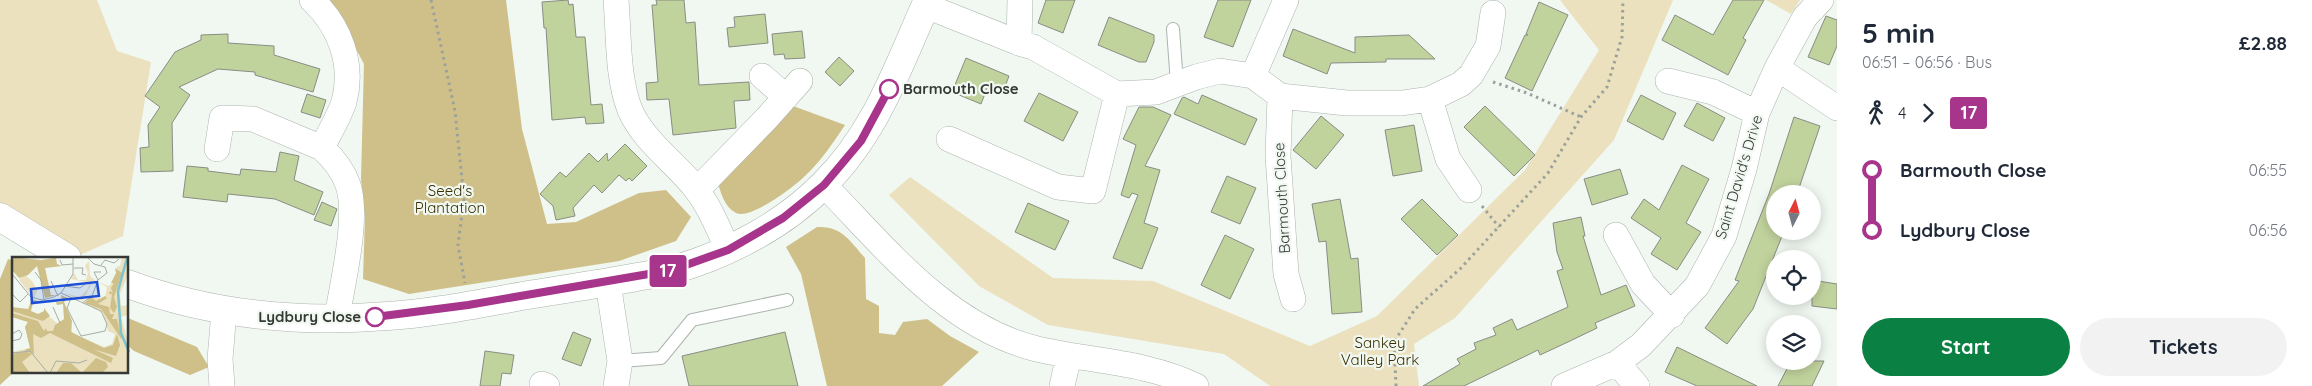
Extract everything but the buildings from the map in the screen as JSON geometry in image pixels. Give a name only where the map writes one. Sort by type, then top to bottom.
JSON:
[{"type":"street","points":[[312,0],[342,42],[347,62],[344,103],[322,148]]},
{"type":"street","points":[[616,0],[623,75],[630,108],[648,138],[697,190],[708,208],[728,250]]},
{"type":"street","points":[[1018,43],[1020,0]]},
{"type":"street","points":[[1253,76],[1286,0]]},
{"type":"street","name":"Saint David's Drive","points":[[1564,386],[1617,363],[1641,345],[1672,315],[1697,286],[1724,236],[1744,169],[1757,113],[1777,68],[1805,17],[1821,0]]},
{"type":"street","points":[[129,284],[182,302],[224,311],[270,317],[337,318],[390,316],[468,305],[608,283],[672,270],[728,250],[783,218],[824,185],[861,141],[876,115],[898,72],[927,3],[1018,43],[1033,47],[1117,94],[1156,92],[1220,71],[1253,76],[1280,96],[1347,103],[1402,103],[1430,99],[1461,84],[1471,76],[1488,46],[1493,13]]},
{"type":"street","points":[[1777,68],[1837,108]]},
{"type":"street","points":[[697,190],[793,89],[762,76]]},
{"type":"street","points":[[1668,81],[1713,92],[1757,113]]},
{"type":"street","points":[[949,139],[1058,187],[1093,191],[1117,94]]},
{"type":"street","name":"Barmouth Close","points":[[1280,96],[1278,156],[1286,274],[1294,299]]},
{"type":"street","points":[[1430,99],[1448,159],[1469,190]]},
{"type":"street","points":[[217,149],[222,118],[253,119],[322,148],[334,158],[343,172],[351,198],[349,236],[337,318]]},
{"type":"street","points":[[824,185],[911,273],[958,314],[1010,341],[1165,374],[1196,386]]},
{"type":"street","points":[[0,216],[65,257]]},
{"type":"street","points":[[1616,235],[1643,284],[1672,315]]},
{"type":"street","points":[[608,283],[620,361],[616,386]]},
{"type":"street","points":[[222,386],[220,359],[224,311]]},
{"type":"street","points":[[1062,386],[1069,355]]},
{"type":"street","points":[[1617,363],[1637,386]]},
{"type":"lane","points":[[1173,29],[1177,84]]},
{"type":"lane","points":[[620,361],[661,358],[692,320],[787,300]]},
{"type":"path","points":[[432,0],[455,111],[464,199],[458,245],[468,305]]},
{"type":"path","points":[[1396,386],[1394,342],[1415,309],[1460,269],[1548,173],[1581,117],[1607,87],[1622,37],[1623,0]]},
{"type":"path","points":[[1471,76],[1527,93],[1581,117]]},
{"type":"green space","points":[[0,0],[97,0],[117,51],[151,62],[123,236],[75,257],[71,257],[0,217]]},
{"type":"green space","name":"Seed's Plantation","points":[[330,0],[506,0],[522,129],[547,224],[576,222],[639,193],[666,190],[691,217],[676,241],[619,261],[409,294],[363,279],[365,217],[361,179],[364,64]]},
{"type":"green space","name":"Sankey Valley Park","points":[[1560,0],[1673,0],[1614,140],[1455,318],[1414,344],[1419,386],[1270,386],[1224,354],[1048,325],[979,286],[889,195],[910,177],[1053,278],[1153,281],[1310,346],[1377,316],[1525,170],[1599,50]]},
{"type":"green space","points":[[1766,0],[1800,0],[1791,14]]},
{"type":"green space","points":[[793,106],[845,125],[822,158],[799,181],[761,207],[743,214],[736,213],[726,203],[717,181]]},
{"type":"green space","points":[[817,227],[826,227],[839,232],[850,240],[865,258],[866,299],[879,306],[879,333],[895,335],[903,322],[927,319],[950,336],[979,352],[942,386],[827,386],[801,274],[786,247]]},
{"type":"green space","points":[[8,259],[12,260],[12,374],[0,385],[0,279]]},
{"type":"green space","points":[[129,318],[197,347],[209,367],[190,375],[134,351],[129,347]]},
{"type":"bus line","name":"17","points":[[375,317],[468,305],[608,283],[672,270],[728,250],[783,218],[824,185],[861,141],[889,89]]},
{"type":"place","name":"Barmouth Close","points":[[889,89]]},
{"type":"place","name":"Lydbury Close","points":[[375,317]]}]
